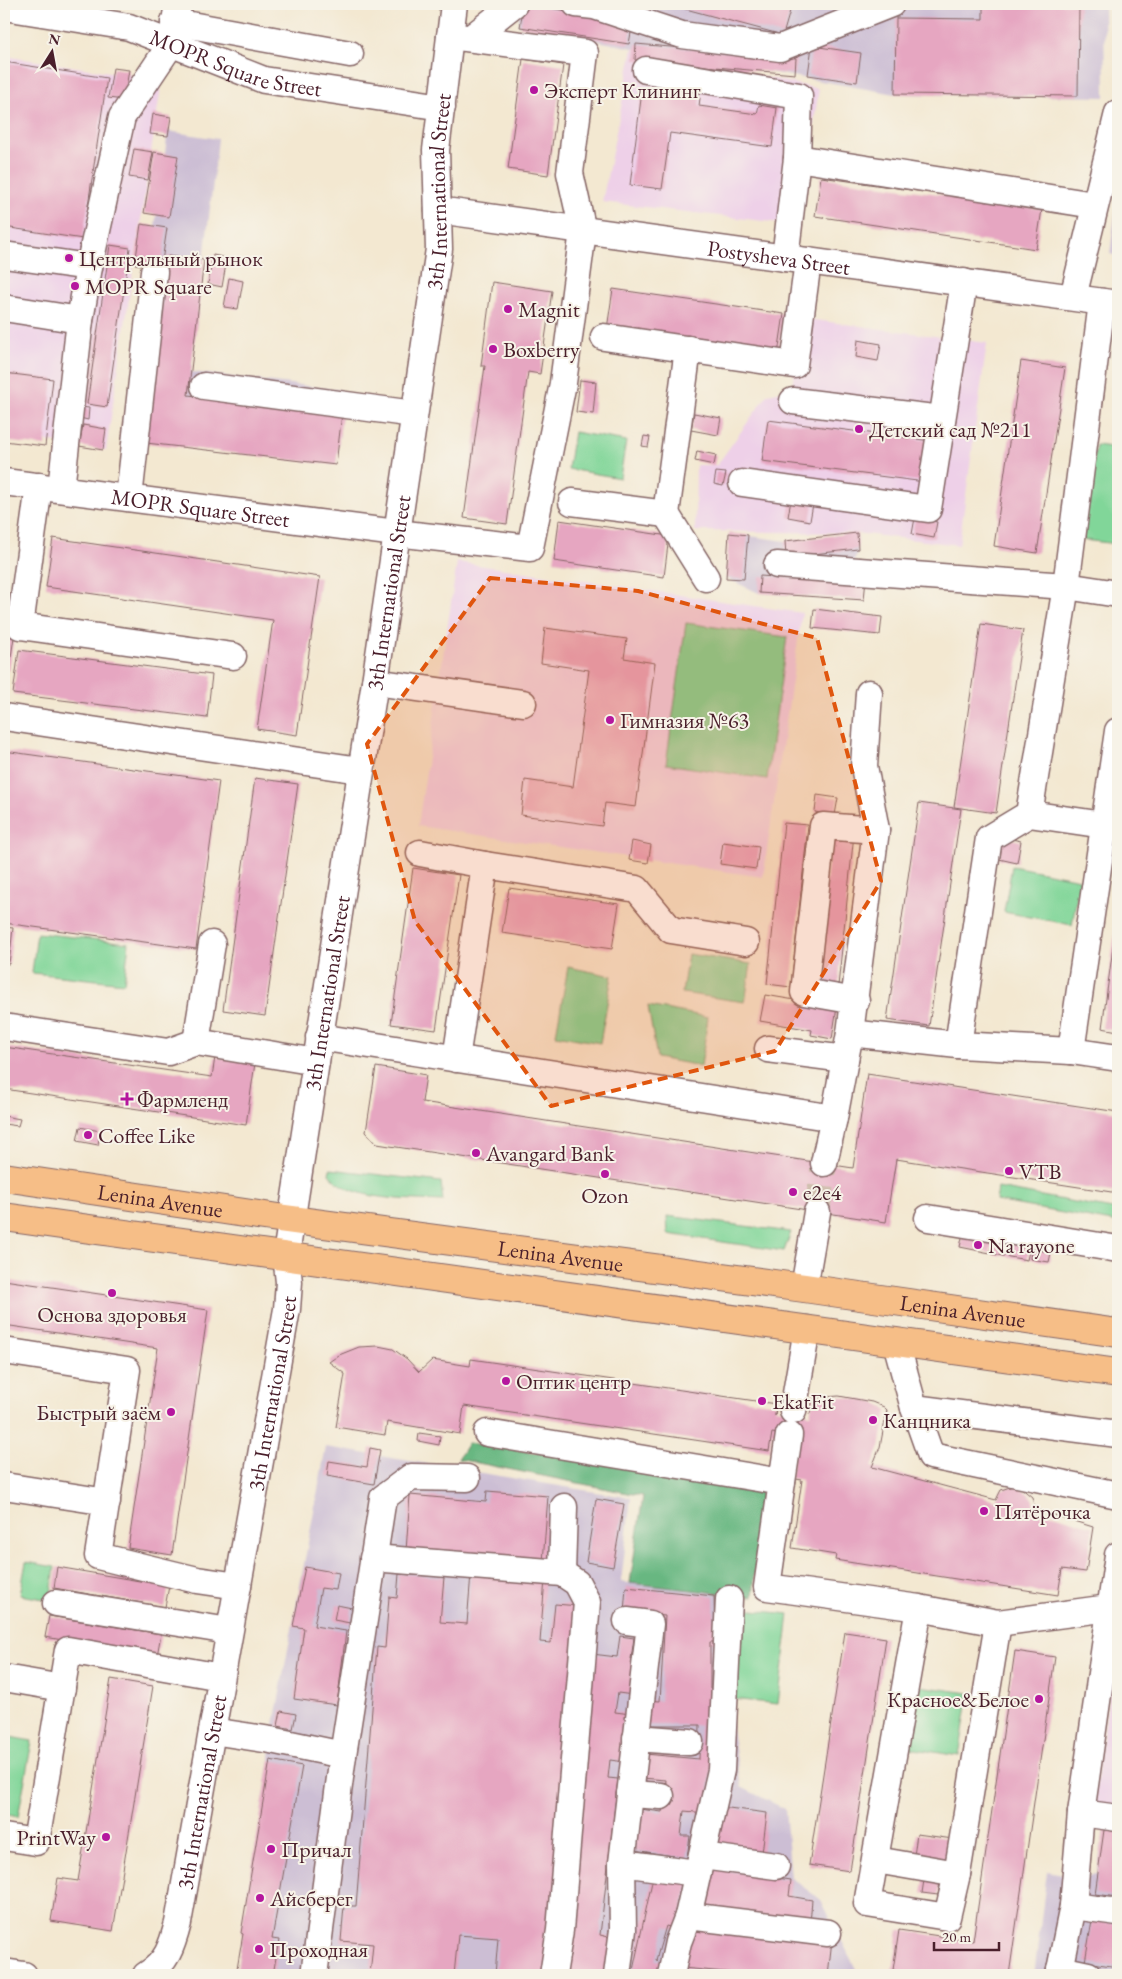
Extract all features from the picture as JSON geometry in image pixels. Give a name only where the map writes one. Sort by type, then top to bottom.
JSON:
[{"type":"main road","name":"Lenina Avenue","points":[[4,1177],[292,1220],[804,1288],[1118,1333]]},
{"type":"main road","name":"Lenina Avenue","points":[[4,1217],[1118,1373]]},
{"type":"street","name":"3th International Street","points":[[152,1974],[170,1952],[178,1923],[287,1308],[286,1255],[375,682],[439,249],[436,150],[442,107],[460,37],[454,4]]},
{"type":"street","points":[[588,4],[682,35],[780,48],[891,4]]},
{"type":"street","points":[[460,37],[508,6]]},
{"type":"street","name":"MOPR Square Street","points":[[4,7],[129,28],[174,23],[264,80],[442,107]]},
{"type":"street","points":[[233,656],[20,626],[50,488],[88,267],[122,117],[174,23],[350,54]]},
{"type":"street","points":[[460,37],[586,53],[570,173],[583,231]]},
{"type":"street","points":[[604,337],[794,365],[799,96],[646,70]]},
{"type":"street","points":[[1073,297],[1094,205],[1118,114]]},
{"type":"street","points":[[797,158],[1094,205]]},
{"type":"street","name":"Postysheva Street","points":[[438,210],[1110,303]]},
{"type":"street","name":"MOPR Square Street","points":[[4,482],[396,533],[530,548],[563,383],[583,231]]},
{"type":"street","points":[[4,255],[88,267]]},
{"type":"street","points":[[129,498],[154,272]]},
{"type":"street","points":[[742,482],[928,509],[964,282]]},
{"type":"street","points":[[1029,814],[1110,303]]},
{"type":"street","points":[[4,308],[80,320]]},
{"type":"street","points":[[688,349],[666,514],[706,578]]},
{"type":"street","points":[[204,386],[414,414]]},
{"type":"street","points":[[794,401],[942,419]]},
{"type":"street","points":[[572,502],[666,514]]},
{"type":"street","points":[[777,565],[1066,586],[1118,594]]},
{"type":"street","points":[[375,682],[523,703]]},
{"type":"street","points":[[824,1163],[856,1001],[876,830],[864,766],[869,693]]},
{"type":"street","points":[[4,717],[360,770]]},
{"type":"street","points":[[1070,1051],[1118,731]]},
{"type":"street","points":[[958,1045],[989,838],[1029,814],[1104,825]]},
{"type":"street","points":[[856,1001],[804,992],[823,826],[876,830]]},
{"type":"street","points":[[420,853],[485,866],[637,890],[670,930],[746,942]]},
{"type":"street","points":[[456,1059],[485,866]]},
{"type":"street","points":[[196,1042],[212,944]]},
{"type":"street","points":[[4,1027],[168,1052],[196,1042],[456,1059],[834,1118]]},
{"type":"street","points":[[850,1033],[958,1045],[1070,1051],[1118,1058]]},
{"type":"street","points":[[768,1049],[845,1059]]},
{"type":"street","points":[[804,1288],[817,1212]]},
{"type":"street","points":[[928,1218],[1118,1249]]},
{"type":"street","points":[[807,1329],[767,1586],[919,1608],[998,1623],[1109,1608]]},
{"type":"street","points":[[896,1342],[914,1408],[931,1456],[1118,1495]]},
{"type":"street","points":[[4,1351],[127,1370],[98,1556],[197,1580],[238,1586]]},
{"type":"street","points":[[914,1408],[1118,1434]]},
{"type":"street","points":[[487,1433],[782,1482]]},
{"type":"street","points":[[314,1975],[343,1755],[383,1498],[411,1477],[467,1478]]},
{"type":"street","points":[[4,1486],[107,1502]]},
{"type":"street","points":[[562,1573],[564,1507]]},
{"type":"street","points":[[1088,1975],[1059,1972],[1074,1906],[1081,1813],[1110,1668],[1109,1608],[1118,1556]]},
{"type":"street","points":[[373,1558],[562,1573],[577,1583],[587,1602],[560,1930],[553,1975]]},
{"type":"street","points":[[671,1975],[678,1942],[688,1916],[721,1770],[729,1599]]},
{"type":"street","points":[[56,1603],[229,1631]]},
{"type":"street","points":[[919,1608],[867,1904],[947,1917],[957,1874],[998,1623]]},
{"type":"street","points":[[617,1975],[623,1930],[622,1863],[636,1738],[631,1703],[650,1624],[628,1621]]},
{"type":"street","points":[[4,1837],[36,1842],[68,1650],[221,1677]]},
{"type":"street","points":[[4,1678],[62,1688]]},
{"type":"street","points":[[212,1730],[343,1755]]},
{"type":"street","points":[[636,1738],[690,1742]]},
{"type":"street","points":[[630,1794],[662,1796]]},
{"type":"street","points":[[1081,1813],[1118,1818]]},
{"type":"street","points":[[876,1860],[957,1874]]},
{"type":"street","points":[[622,1863],[776,1866]]},
{"type":"street","points":[[1074,1906],[1118,1912]]},
{"type":"street","points":[[688,1916],[828,1933]]},
{"type":"street","points":[[4,1972],[24,1975]]},
{"type":"highlighted area","points":[[490,578],[638,591],[817,638],[881,881],[775,1051],[551,1106],[415,921],[367,744]]},
{"type":"shaded area","points":[[520,4],[1104,4],[1105,97],[895,94],[633,48],[518,25]]},
{"type":"shaded area","points":[[633,48],[819,89],[798,225],[602,202]]},
{"type":"shaded area","name":"Центральный рынок","points":[[4,56],[162,80],[106,450],[4,435]]},
{"type":"shaded area","points":[[168,131],[218,139],[191,372],[341,390],[342,413],[336,465],[126,440]]},
{"type":"shaded area","points":[[1118,193],[1118,256],[1110,254]]},
{"type":"shaded area","name":"Детский сад №211","points":[[807,319],[987,343],[959,545],[856,533],[695,531],[696,465],[717,465],[768,394],[791,389]]},
{"type":"shaded area","points":[[729,533],[785,541],[857,533],[858,549],[849,577],[866,579],[864,600],[759,593],[726,578]]},
{"type":"shaded area","name":"Гимназия №63","points":[[457,562],[802,613],[763,877],[418,826]]},
{"type":"shaded area","points":[[326,1447],[631,1498],[621,1582],[719,1594],[728,1703],[741,1787],[785,1809],[791,1878],[821,1900],[859,1975],[236,1975],[243,1934],[241,1933],[270,1760],[271,1740]]},
{"type":"shaded area","points":[[1118,1632],[1118,1832],[1090,1828]]},
{"type":"shaded area","points":[[1104,1830],[1118,1832],[1118,1975],[1034,1975],[1047,1871],[1085,1878],[1097,1873]]},
{"type":"green space","points":[[574,432],[626,441],[620,478],[568,469]]},
{"type":"green space","points":[[1096,445],[1118,448],[1118,544],[1083,540]]},
{"type":"green space","points":[[686,623],[787,637],[767,779],[666,764]]},
{"type":"green space","points":[[1012,866],[1080,879],[1072,925],[1004,912]]},
{"type":"green space","points":[[37,933],[129,943],[124,983],[32,973]]},
{"type":"green space","points":[[688,954],[751,964],[745,1002],[682,993]]},
{"type":"green space","points":[[568,967],[612,976],[600,1043],[556,1035]]},
{"type":"green space","points":[[648,1006],[708,1017],[701,1066],[657,1058]]},
{"type":"green space","points":[[330,1169],[441,1182],[443,1201],[398,1199],[351,1190],[329,1174]]},
{"type":"green space","points":[[998,1188],[1118,1210],[1118,1223],[996,1201]]},
{"type":"green space","points":[[667,1216],[791,1232],[784,1251],[668,1234]]},
{"type":"green space","points":[[468,1443],[762,1485],[753,1597],[630,1583],[643,1496],[458,1459]]},
{"type":"green space","points":[[26,1562],[55,1567],[50,1600],[20,1595]]},
{"type":"green space","points":[[743,1609],[789,1614],[778,1704],[732,1699]]},
{"type":"green space","points":[[919,1686],[969,1693],[959,1756],[909,1748]]},
{"type":"green space","points":[[4,1736],[32,1741],[18,1817],[4,1814]]},
{"type":"building","points":[[524,4],[633,21],[629,44],[520,27]]},
{"type":"building","points":[[667,4],[792,4],[783,35]]},
{"type":"building","points":[[983,4],[1079,4],[1078,96],[895,94],[896,18],[983,19]]},
{"type":"building","points":[[636,44],[796,58],[795,74],[635,60]]},
{"type":"building","points":[[812,46],[861,53],[857,82],[808,75]]},
{"type":"building","points":[[523,59],[563,65],[548,175],[508,169]]},
{"type":"building","points":[[4,62],[107,78],[83,239],[4,227]]},
{"type":"building","points":[[113,68],[129,70],[124,100],[108,98]]},
{"type":"building","points":[[642,91],[700,98],[699,106],[757,114],[759,105],[777,108],[772,147],[670,133],[662,189],[630,185]]},
{"type":"building","points":[[153,114],[171,117],[168,136],[150,134]]},
{"type":"building","points":[[134,149],[153,152],[148,180],[129,177]]},
{"type":"building","points":[[154,152],[178,156],[169,217],[144,213]]},
{"type":"building","points":[[821,177],[1042,209],[1036,249],[815,216]]},
{"type":"building","points":[[141,224],[167,228],[161,268],[135,264]]},
{"type":"building","points":[[110,245],[130,248],[107,407],[87,404]]},
{"type":"building","points":[[213,255],[227,258],[222,287],[208,284]]},
{"type":"building","points":[[168,256],[204,260],[188,395],[342,413],[336,465],[146,443]]},
{"type":"building","points":[[229,278],[243,281],[238,309],[224,307]]},
{"type":"building","points":[[492,282],[552,291],[540,374],[528,372],[507,524],[464,518],[485,366],[481,366]]},
{"type":"building","points":[[613,289],[784,314],[778,354],[607,329]]},
{"type":"building","points":[[858,340],[881,344],[878,361],[856,357]]},
{"type":"building","points":[[1021,361],[1065,368],[1037,553],[994,546]]},
{"type":"building","points":[[4,373],[53,379],[45,446],[4,441]]},
{"type":"building","points":[[580,380],[596,382],[593,414],[576,412]]},
{"type":"building","points":[[81,407],[89,408],[88,420],[80,418]]},
{"type":"building","points":[[694,413],[721,418],[718,435],[691,430]]},
{"type":"building","points":[[768,420],[931,441],[925,482],[762,461]]},
{"type":"building","points":[[83,425],[106,429],[103,450],[79,446]]},
{"type":"building","points":[[644,436],[650,437],[648,447],[642,446]]},
{"type":"building","points":[[697,451],[716,455],[714,465],[695,461]]},
{"type":"building","points":[[716,472],[726,473],[723,486],[714,484]]},
{"type":"building","points":[[791,500],[813,504],[810,521],[788,517]]},
{"type":"building","points":[[915,518],[937,522],[934,538],[912,534]]},
{"type":"building","points":[[559,520],[669,536],[664,577],[554,561]]},
{"type":"building","points":[[729,533],[748,535],[744,579],[726,578]]},
{"type":"building","points":[[857,533],[858,549],[786,557],[785,541]]},
{"type":"building","points":[[53,538],[320,577],[297,735],[257,729],[273,620],[46,587]]},
{"type":"building","points":[[760,576],[849,582],[866,579],[864,600],[759,593]]},
{"type":"building","points":[[814,609],[882,617],[880,635],[812,628]]},
{"type":"building","points":[[981,624],[1023,630],[996,813],[954,807]]},
{"type":"building","points":[[545,628],[627,639],[624,658],[655,663],[636,807],[605,803],[602,826],[521,815],[525,780],[573,787],[589,670],[541,663]]},
{"type":"building","points":[[4,636],[14,637],[9,671],[4,670]]},
{"type":"building","points":[[19,650],[212,675],[207,718],[13,694]]},
{"type":"building","points":[[4,751],[219,781],[196,949],[4,923]]},
{"type":"building","points":[[255,778],[298,784],[265,1016],[223,1010]]},
{"type":"building","points":[[817,795],[838,798],[835,815],[815,812]]},
{"type":"building","points":[[919,803],[961,809],[929,1026],[887,1020]]},
{"type":"building","points":[[784,823],[808,825],[791,987],[767,984]]},
{"type":"building","points":[[831,832],[854,834],[838,986],[816,984]]},
{"type":"building","points":[[1002,837],[1021,841],[1017,863],[999,859]]},
{"type":"building","points":[[632,841],[651,845],[648,863],[629,860]]},
{"type":"building","points":[[723,842],[759,847],[756,869],[720,864]]},
{"type":"building","points":[[413,868],[459,875],[436,1030],[391,1024]]},
{"type":"building","points":[[509,888],[619,904],[612,949],[502,933]]},
{"type":"building","points":[[1118,918],[1118,1031],[1102,1028]]},
{"type":"building","points":[[4,927],[13,928],[9,964],[4,963]]},
{"type":"building","points":[[765,995],[837,1007],[832,1039],[811,1035],[812,1030],[760,1021]]},
{"type":"building","points":[[4,1047],[212,1077],[215,1057],[255,1063],[246,1125],[4,1089]]},
{"type":"building","points":[[376,1067],[426,1075],[422,1102],[853,1168],[867,1074],[1118,1112],[1118,1193],[896,1159],[886,1222],[377,1144],[366,1132]]},
{"type":"building","points":[[4,1116],[20,1119],[18,1126],[4,1124]]},
{"type":"building","points":[[80,1127],[100,1131],[98,1145],[77,1141]]},
{"type":"building","points":[[963,1233],[993,1239],[990,1253],[960,1247]]},
{"type":"building","points":[[994,1241],[1030,1247],[1027,1260],[992,1254]]},
{"type":"building","points":[[1032,1245],[1052,1248],[1049,1262],[1030,1259]]},
{"type":"building","points":[[4,1280],[208,1310],[172,1555],[128,1548],[158,1348],[4,1325]]},
{"type":"building","points":[[378,1346],[393,1349],[407,1359],[419,1372],[432,1360],[470,1366],[471,1359],[776,1404],[775,1416],[776,1408],[810,1414],[813,1398],[839,1396],[872,1402],[887,1410],[880,1447],[872,1467],[996,1500],[1001,1490],[1013,1486],[1020,1487],[1032,1497],[1035,1509],[1093,1527],[1086,1572],[1062,1569],[1058,1595],[835,1560],[836,1555],[792,1548],[802,1480],[790,1478],[797,1437],[772,1433],[769,1451],[464,1406],[460,1434],[387,1422],[385,1435],[336,1427],[345,1374],[329,1362],[339,1355],[359,1347]]},
{"type":"building","points":[[419,1433],[440,1436],[439,1445],[418,1441]]},
{"type":"building","points":[[370,1448],[380,1450],[374,1484],[327,1476],[329,1461],[367,1467]]},
{"type":"building","points":[[487,1491],[548,1496],[543,1562],[406,1551],[410,1495],[486,1502]]},
{"type":"building","points":[[596,1499],[624,1504],[613,1567],[586,1562]]},
{"type":"building","points":[[57,1567],[169,1586],[165,1607],[54,1588]]},
{"type":"building","points":[[305,1567],[339,1573],[336,1590],[321,1588],[314,1626],[346,1631],[337,1705],[294,1699],[304,1628],[293,1626]]},
{"type":"building","points":[[471,1573],[545,1579],[540,1642],[551,1643],[555,1604],[579,1606],[549,1975],[495,1975],[498,1938],[458,1935],[454,1975],[370,1975],[373,1944],[341,1941],[344,1906],[356,1906],[377,1647],[385,1648],[389,1597],[397,1598],[399,1574],[444,1577],[440,1622],[467,1624]]},
{"type":"building","points":[[626,1587],[714,1596],[715,1642],[710,1642],[710,1689],[718,1689],[707,1813],[684,1811],[681,1836],[690,1836],[687,1858],[634,1850],[640,1809],[662,1812],[666,1780],[642,1778],[645,1754],[699,1759],[700,1725],[645,1725],[646,1700],[660,1701],[665,1616],[624,1612]]},
{"type":"building","points":[[337,1605],[352,1608],[350,1623],[334,1620]]},
{"type":"building","points":[[49,1616],[161,1634],[157,1656],[45,1637]]},
{"type":"building","points":[[845,1632],[886,1638],[850,1871],[809,1865]]},
{"type":"building","points":[[620,1636],[634,1638],[631,1659],[638,1660],[633,1695],[618,1693],[615,1712],[631,1714],[625,1762],[610,1760],[608,1778],[618,1779],[600,1935],[613,1938],[608,1975],[561,1975],[592,1654],[617,1657]]},
{"type":"building","points":[[1015,1651],[1055,1657],[1009,1975],[929,1975],[893,1970],[899,1930],[973,1941]]},
{"type":"building","points":[[111,1679],[153,1686],[113,1931],[51,1921],[58,1878],[78,1881]]},
{"type":"building","points":[[281,1711],[296,1714],[293,1729],[278,1726]]},
{"type":"building","name":"Причал","points":[[270,1760],[302,1766],[272,1939],[279,1940],[273,1975],[236,1975],[243,1934],[241,1933]]},
{"type":"building","points":[[721,1807],[767,1813],[762,1853],[716,1848]]},
{"type":"building","points":[[1104,1830],[1118,1832],[1118,1897],[1095,1894]]},
{"type":"building","points":[[917,1834],[953,1839],[950,1861],[914,1856]]},
{"type":"building","points":[[707,1868],[791,1880],[789,1896],[812,1900],[810,1923],[699,1908]]},
{"type":"building","points":[[925,1874],[941,1876],[938,1895],[922,1893]]},
{"type":"building","points":[[653,1877],[689,1883],[677,1929],[666,1926],[656,1960],[667,1963],[664,1975],[632,1975]]},
{"type":"building","points":[[1092,1920],[1118,1924],[1118,1967],[1085,1962]]},
{"type":"building","points":[[688,1926],[832,1940],[828,1975],[756,1975],[683,1968]]},
{"type":"tunnel","points":[[817,1212],[824,1163]]},
{"type":"place","name":"Эксперт Клининг","points":[[534,90]]},
{"type":"place","name":"Центральный рынок","points":[[69,258]]},
{"type":"place","name":"MOPR Square","points":[[75,286]]},
{"type":"place","name":"Magnit","points":[[508,309]]},
{"type":"place","name":"Boxberry","points":[[493,349]]},
{"type":"place","name":"Детский сад №211","points":[[859,429]]},
{"type":"place","name":"Гимназия №63","points":[[610,720]]},
{"type":"place","name":"Фармленд","points":[[127,1099]]},
{"type":"place","name":"Coffee Like","points":[[88,1135]]},
{"type":"place","name":"Avangard Bank","points":[[476,1153]]},
{"type":"place","name":"VTB","points":[[1009,1171]]},
{"type":"place","name":"Ozon","points":[[605,1174]]},
{"type":"place","name":"е2е4","points":[[793,1192]]},
{"type":"place","name":"Na rayone","points":[[978,1245]]},
{"type":"place","name":"Основа здоровья","points":[[112,1293]]},
{"type":"place","name":"Оптик центр","points":[[506,1381]]},
{"type":"place","name":"EkatFit","points":[[762,1401]]},
{"type":"place","name":"Быстрый заём","points":[[171,1412]]},
{"type":"place","name":"Канцника","points":[[873,1420]]},
{"type":"place","name":"Пятёрочка","points":[[984,1511]]},
{"type":"place","name":"Красное&Белое","points":[[1039,1699]]},
{"type":"place","name":"PrintWay","points":[[106,1837]]},
{"type":"place","name":"Причал","points":[[271,1849]]},
{"type":"place","name":"Айсберег","points":[[260,1898]]},
{"type":"place","name":"Проходная","points":[[259,1949]]}]
